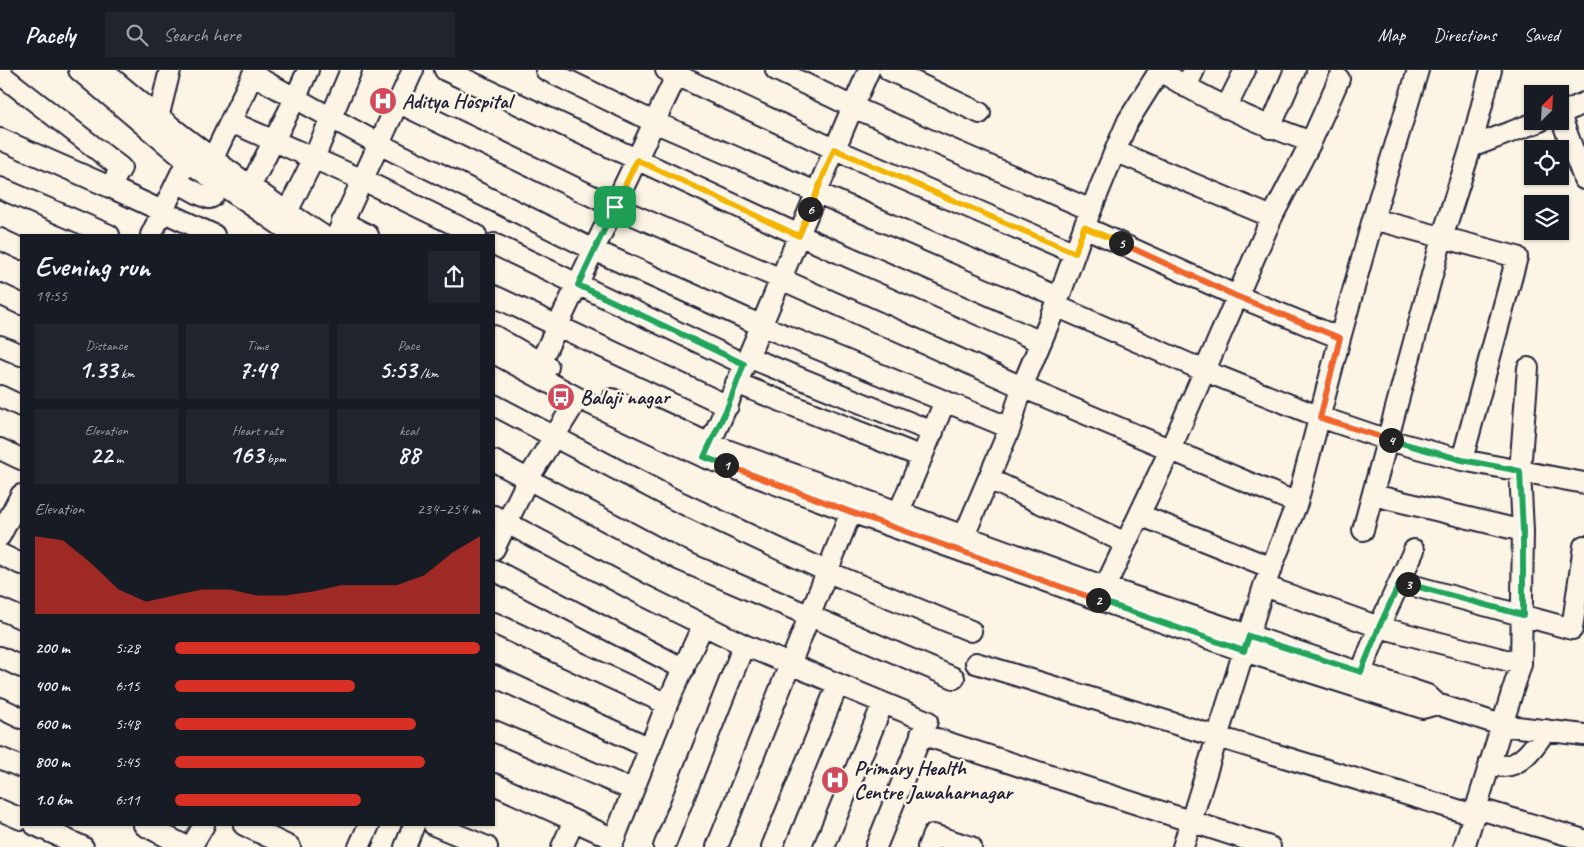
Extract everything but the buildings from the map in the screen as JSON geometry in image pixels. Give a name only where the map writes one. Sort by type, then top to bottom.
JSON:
[{"type":"street","points":[[79,70],[187,161],[294,234]]},
{"type":"street","points":[[102,70],[158,118],[212,160],[320,234]]},
{"type":"street","points":[[158,118],[170,70]]},
{"type":"street","points":[[250,187],[308,70]]},
{"type":"street","points":[[287,212],[314,158],[351,70]]},
{"type":"street","points":[[363,234],[340,229],[413,70]]},
{"type":"street","points":[[445,70],[799,236],[1041,342]]},
{"type":"street","points":[[546,70],[654,122],[816,193],[1205,371],[1320,418],[1388,440],[1462,460],[1584,483]]},
{"type":"street","points":[[776,70],[1088,218],[1236,296],[1340,338]]},
{"type":"street","points":[[707,450],[728,406],[760,325],[782,279],[834,149],[869,70]]},
{"type":"street","points":[[890,70],[980,113]]},
{"type":"street","points":[[964,536],[1010,428],[1022,387],[1115,151],[1128,121],[1160,70],[1190,79],[1226,108],[1270,128],[1311,142]]},
{"type":"street","points":[[1226,108],[1245,70]]},
{"type":"street","points":[[1270,128],[1295,70]]},
{"type":"street","points":[[1183,847],[1268,577],[1297,503],[1373,219],[1418,70]]},
{"type":"street","points":[[1363,530],[1442,238],[1471,147],[1492,70]]},
{"type":"street","points":[[212,160],[232,122],[254,72],[295,99],[379,144],[594,250],[760,325],[1010,428]]},
{"type":"street","points":[[540,363],[637,160],[674,72],[834,149],[1075,253]]},
{"type":"street","points":[[0,74],[121,168],[110,187]]},
{"type":"street","points":[[1105,587],[1170,450],[1272,217],[1311,142],[1339,80]]},
{"type":"street","points":[[397,102],[615,207],[782,279],[1022,387],[1297,503]]},
{"type":"street","points":[[1569,110],[1584,103]]},
{"type":"street","points":[[232,122],[363,180],[474,234]]},
{"type":"street","points":[[1471,147],[1524,127]]},
{"type":"street","points":[[1566,130],[1584,179]]},
{"type":"street","points":[[0,139],[212,234]]},
{"type":"street","points":[[1115,151],[1272,217]]},
{"type":"street","points":[[152,234],[187,161]]},
{"type":"street","points":[[177,182],[210,198],[220,183]]},
{"type":"street","points":[[0,188],[107,234]]},
{"type":"street","points":[[1373,219],[1517,257],[1462,460]]},
{"type":"street","points":[[0,239],[20,248]]},
{"type":"street","points":[[495,244],[578,285],[746,361],[933,432]]},
{"type":"street","points":[[0,294],[20,304]]},
{"type":"street","points":[[495,296],[728,406]]},
{"type":"street","points":[[495,337],[540,363],[707,450],[899,512],[1105,587],[1246,644],[1361,672],[1427,695],[1437,704],[1501,725],[1584,735]]},
{"type":"street","points":[[0,346],[20,355]]},
{"type":"street","points":[[495,354],[578,398],[707,450],[851,512],[1246,644],[1423,708],[1437,704]]},
{"type":"street","points":[[1464,847],[1501,725],[1522,664],[1523,531],[1520,471],[1528,368]]},
{"type":"street","points":[[736,383],[922,457]]},
{"type":"street","points":[[0,396],[20,406]]},
{"type":"street","points":[[495,544],[500,519],[528,479],[578,398]]},
{"type":"street","points":[[899,512],[946,401]]},
{"type":"street","points":[[495,406],[673,499],[828,572],[971,630]]},
{"type":"street","points":[[0,449],[20,459]]},
{"type":"street","points":[[495,462],[678,559],[954,678]]},
{"type":"street","points":[[989,479],[1126,543]]},
{"type":"street","points":[[1373,495],[1523,531]]},
{"type":"street","points":[[0,536],[14,505]]},
{"type":"street","points":[[717,847],[851,512]]},
{"type":"street","points":[[1140,515],[1268,577],[1379,627],[1522,664]]},
{"type":"street","points":[[500,519],[643,595],[744,645],[927,721],[876,847]]},
{"type":"street","points":[[1400,582],[1578,631],[1584,546]]},
{"type":"street","points":[[1361,672],[1414,550]]},
{"type":"street","points":[[0,554],[20,564]]},
{"type":"street","points":[[495,571],[684,670]]},
{"type":"street","points":[[0,609],[20,618]]},
{"type":"street","points":[[495,623],[667,704]]},
{"type":"street","points":[[495,784],[574,821],[612,843],[667,704],[704,625]]},
{"type":"street","points":[[664,847],[744,645]]},
{"type":"street","points":[[0,657],[20,667]]},
{"type":"street","points":[[976,663],[1576,841]]},
{"type":"street","points":[[495,676],[650,748]]},
{"type":"street","points":[[772,847],[838,684]]},
{"type":"street","points":[[824,847],[882,703]]},
{"type":"street","points":[[0,708],[20,718]]},
{"type":"street","points":[[1490,762],[1502,766],[1520,760],[1531,750],[1546,730]]},
{"type":"street","points":[[495,731],[632,790]]},
{"type":"street","points":[[921,734],[1191,821],[1258,845]]},
{"type":"street","points":[[0,758],[20,767]]},
{"type":"street","points":[[0,810],[20,819]]},
{"type":"street","points":[[562,847],[574,821]]},
{"type":"street","points":[[38,826],[74,840]]},
{"type":"street","points":[[146,826],[189,847],[203,826]]},
{"type":"street","points":[[246,826],[290,847]]},
{"type":"street","points":[[359,847],[369,826]]},
{"type":"street","points":[[405,847],[414,826]]},
{"type":"street","points":[[436,826],[460,842],[487,847]]},
{"type":"street","points":[[928,847],[933,835],[971,847]]},
{"type":"place","name":"Aditya Hospital","points":[[383,101]]},
{"type":"place","name":"Balaji nagar","points":[[561,397]]},
{"type":"place","name":"Primary Health Centre Jawaharnagar","points":[[835,780]]},
{"type":"route","points":[[834,149],[1075,253],[1084,227],[1236,296],[1340,338],[1320,418],[1388,440],[1462,460],[1520,471],[1523,531],[1523,615],[1400,582],[1361,672],[1249,636],[1244,651],[851,512],[704,457],[728,406],[744,364],[578,285],[615,207],[637,160],[799,236],[834,149]]}]
